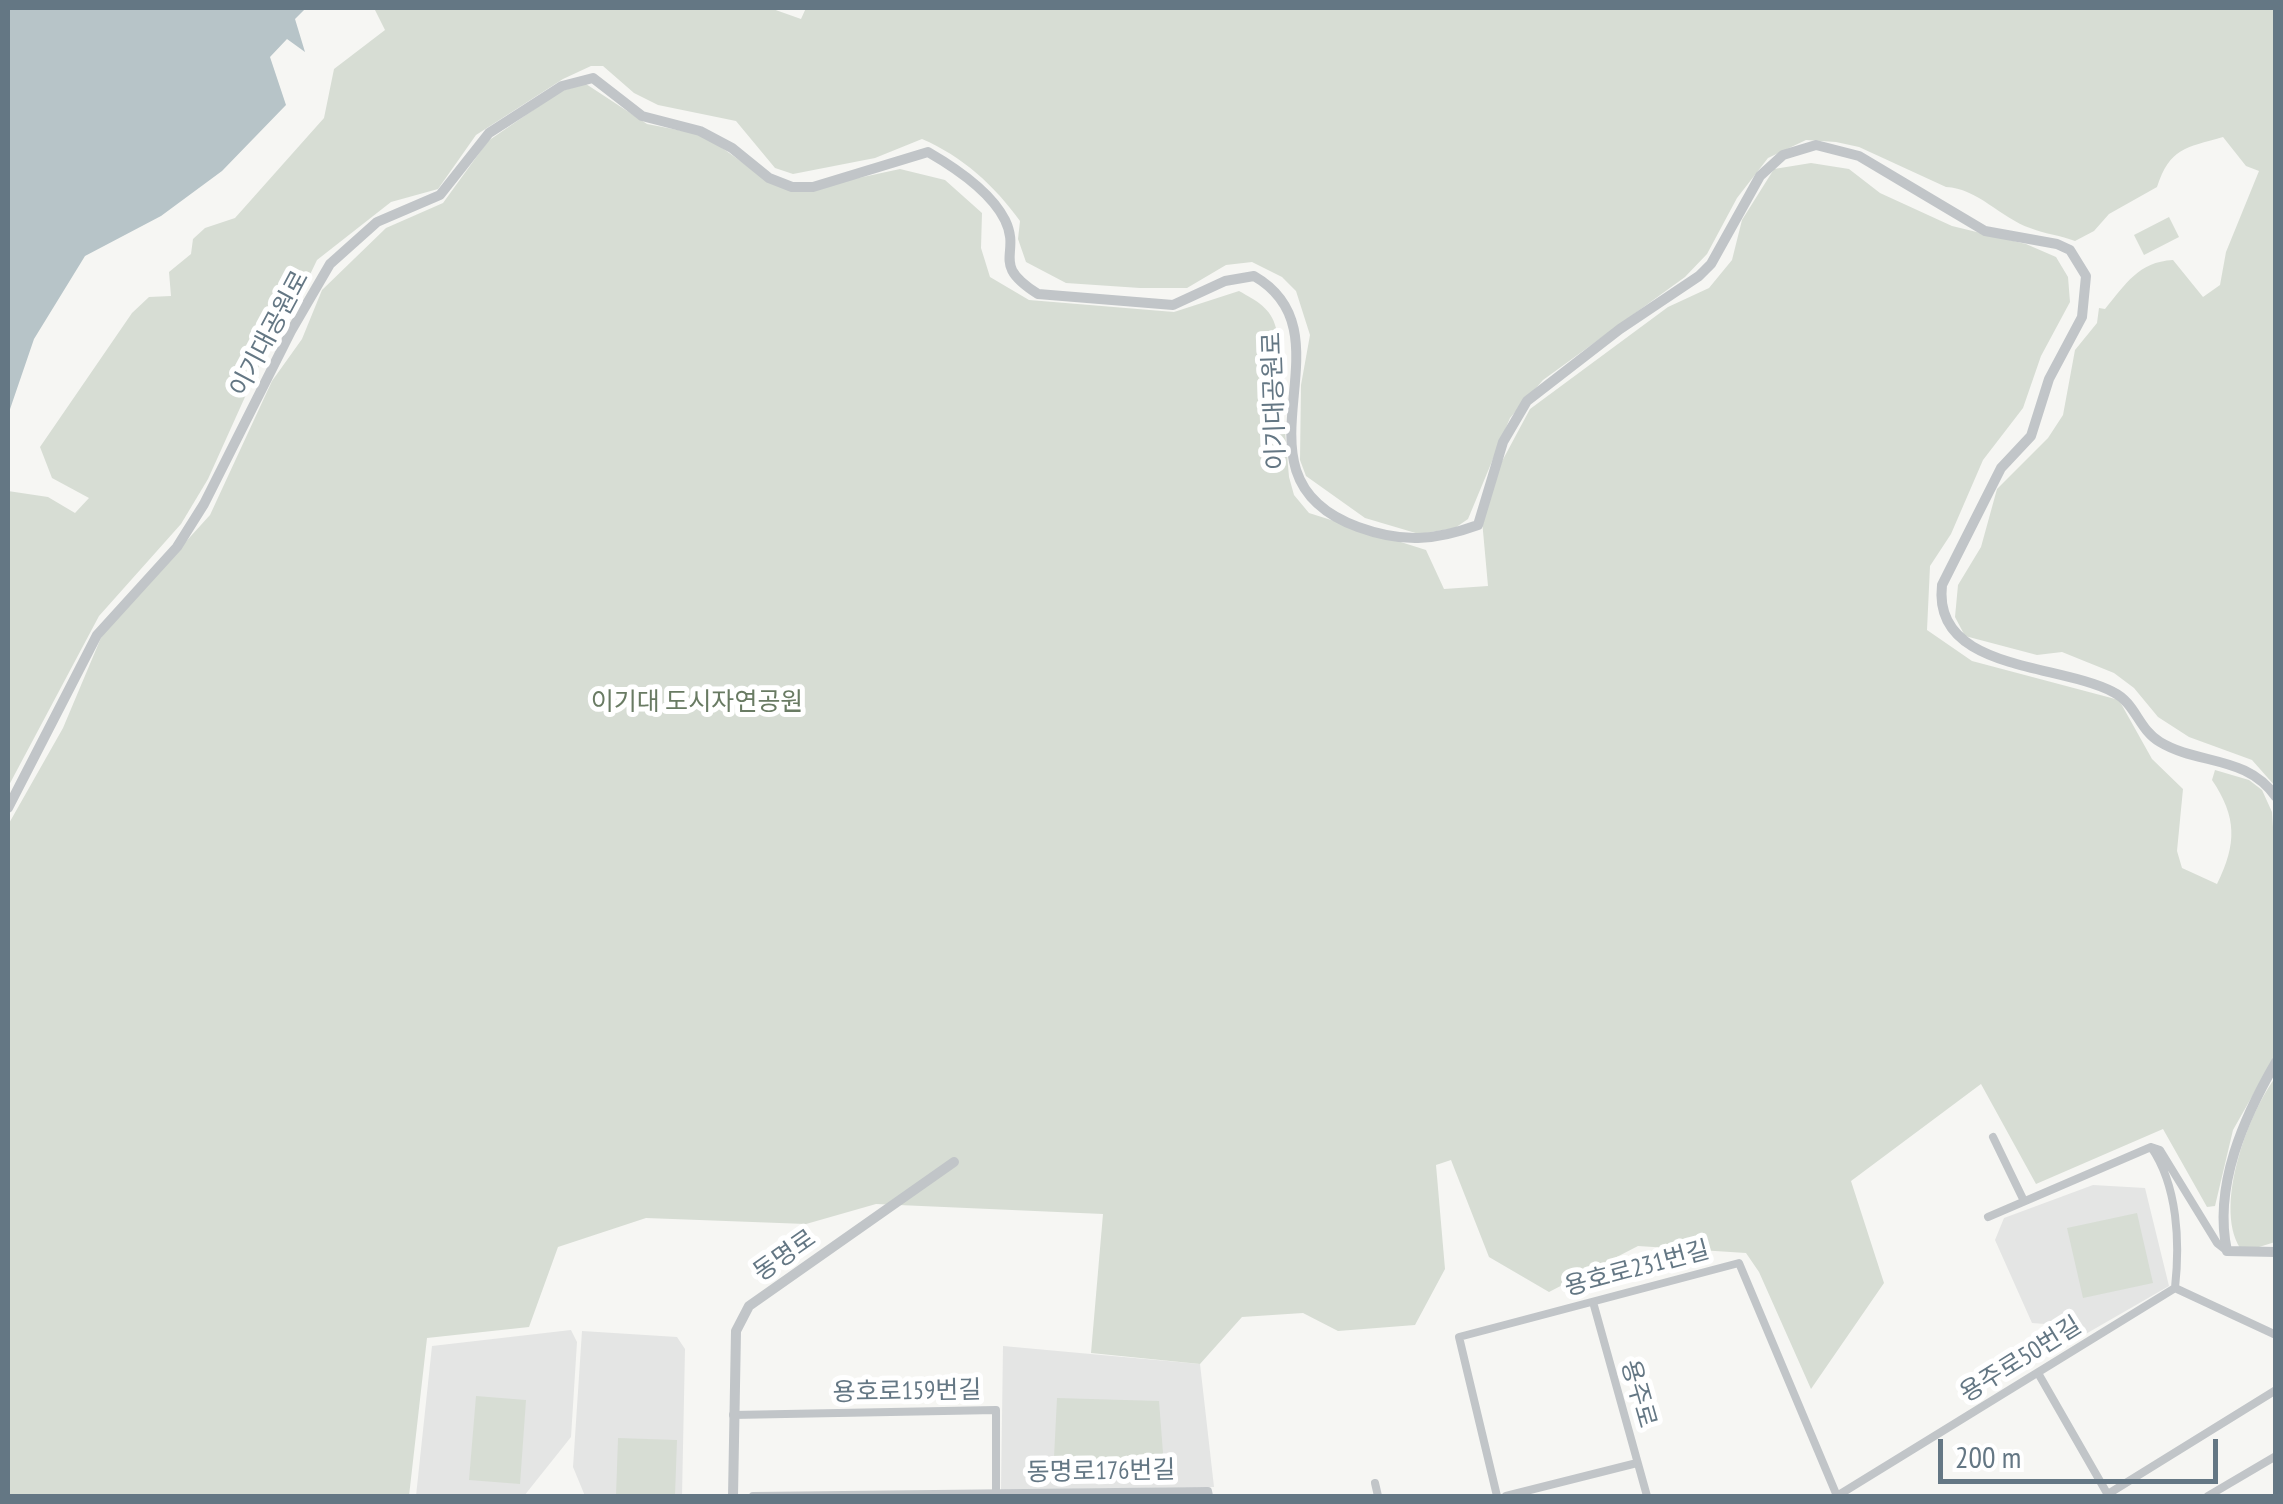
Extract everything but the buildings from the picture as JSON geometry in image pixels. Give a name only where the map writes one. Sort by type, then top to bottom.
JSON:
[{"type":"street","name":"이기대공원로","points":[[8,808],[96,634],[177,547],[204,504],[291,331],[330,264],[377,222],[440,195],[489,133],[562,86],[593,78],[642,116],[700,130],[732,148],[769,178],[792,188],[813,187],[928,152],[949,164],[993,204],[1007,224],[1009,268],[1020,282],[1038,294],[1174,305],[1225,280],[1254,276],[1281,296],[1294,325],[1292,446],[1302,491],[1331,516],[1402,540],[1443,537],[1478,525],[1503,442],[1527,401],[1712,264],[1742,204],[1771,165],[1783,155],[1816,146],[1859,156],[1985,231],[2057,244],[2070,250],[2086,276],[2082,317],[2048,379],[2030,436],[2001,468],[1942,585],[1940,605],[1945,621],[1958,639],[1980,650],[2093,682],[2117,694],[2130,702],[2160,742],[2256,774],[2276,797]]},
{"type":"street","points":[[2227,1250],[2222,1228],[2239,1132],[2276,1062]]},
{"type":"street","points":[[1993,1137],[2024,1201]]},
{"type":"street","points":[[2151,1148],[2160,1160],[2174,1214],[2179,1258],[2176,1288],[2276,1335]]},
{"type":"street","points":[[1988,1217],[2151,1148],[2160,1150],[2217,1243],[2227,1250],[2276,1252]]},
{"type":"street","name":"동명로","points":[[733,1496],[736,1331],[749,1306],[954,1162]]},
{"type":"street","name":"용호로231번길","points":[[1497,1496],[1459,1337],[1739,1262],[1837,1496]]},
{"type":"street","name":"용주로50번길","points":[[1837,1496],[2176,1288]]},
{"type":"street","name":"용주로","points":[[1593,1302],[1647,1496]]},
{"type":"street","points":[[2038,1373],[2109,1495],[2276,1390]]},
{"type":"street","name":"용호로159번길","points":[[733,1415],[996,1410],[996,1495]]},
{"type":"street","points":[[2208,1496],[2276,1456]]},
{"type":"street","points":[[1506,1496],[1637,1463]]},
{"type":"street","points":[[1374,1484],[1378,1496]]},
{"type":"street","name":"동명로176번길","points":[[753,1496],[1209,1494]]},
{"type":"shaded area","points":[[8,8],[306,8],[295,19],[305,52],[287,39],[270,57],[286,105],[222,171],[161,216],[85,256],[34,339],[8,415]]},
{"type":"shaded area","points":[[2093,1185],[2145,1188],[2169,1286],[2070,1343],[2058,1325],[2032,1323],[1995,1240],[2004,1218]]},
{"type":"shaded area","points":[[571,1330],[577,1342],[571,1437],[524,1496],[416,1496],[432,1346]]},
{"type":"shaded area","points":[[582,1331],[677,1337],[685,1349],[682,1496],[585,1496],[573,1467]]},
{"type":"shaded area","points":[[1003,1346],[1200,1364],[1214,1487],[1001,1490]]},
{"type":"green space","points":[[374,8],[770,8],[801,19],[806,8],[2275,8],[2275,786],[2252,760],[2189,737],[2158,717],[2134,688],[2114,673],[2062,652],[2037,655],[1965,636],[1955,617],[1958,585],[1981,547],[1997,489],[2048,438],[2063,415],[2075,350],[2097,323],[2099,308],[2105,309],[2142,270],[2161,262],[2173,260],[2203,297],[2220,285],[2226,252],[2259,171],[2246,166],[2223,137],[2181,152],[2167,164],[2157,187],[2109,214],[2094,231],[2075,241],[2019,223],[1968,192],[1946,187],[1859,147],[1806,140],[1768,158],[1737,198],[1707,254],[1685,277],[1543,380],[1510,418],[1468,519],[1455,528],[1419,534],[1365,518],[1306,476],[1300,460],[1301,385],[1310,335],[1296,291],[1282,277],[1252,262],[1226,265],[1187,288],[1066,283],[1026,262],[1018,239],[1020,221],[989,184],[951,154],[922,139],[875,158],[793,174],[775,168],[736,121],[658,105],[634,93],[603,66],[591,66],[563,79],[476,135],[438,189],[391,202],[317,260],[293,310],[263,357],[208,479],[181,524],[99,616],[8,787],[8,491],[48,497],[75,513],[89,498],[52,478],[40,447],[132,313],[149,297],[171,296],[169,272],[191,254],[193,239],[205,228],[235,218],[324,118],[334,69],[385,30]]},
{"type":"green space","name":"이기대 도시자연공원","points":[[586,84],[647,124],[704,135],[767,180],[798,191],[900,169],[945,180],[982,213],[981,248],[990,277],[1029,300],[1174,312],[1239,291],[1252,298],[1267,310],[1276,328],[1289,477],[1294,495],[1309,513],[1426,550],[1444,589],[1488,586],[1482,520],[1500,465],[1530,409],[1668,307],[1709,288],[1732,260],[1742,220],[1774,169],[1811,163],[1849,169],[1880,193],[1952,226],[2026,244],[2056,257],[2068,277],[2070,302],[2041,356],[2023,408],[1983,460],[1951,534],[1930,566],[1927,630],[1972,661],[2119,700],[2152,759],[2183,789],[2177,851],[2182,868],[2217,884],[2228,856],[2230,819],[2212,780],[2215,770],[2249,780],[2262,790],[2272,812],[2275,857],[2275,1056],[2233,1130],[2215,1206],[2207,1207],[2163,1129],[2036,1184],[1981,1084],[1851,1181],[1884,1283],[1811,1389],[1759,1272],[1746,1253],[1638,1246],[1549,1292],[1489,1257],[1451,1160],[1436,1165],[1445,1269],[1415,1325],[1338,1331],[1303,1313],[1242,1317],[1200,1364],[1091,1353],[1103,1214],[876,1204],[806,1224],[646,1218],[558,1247],[529,1327],[427,1338],[409,1496],[8,1496],[8,825],[63,728],[103,633],[210,515],[272,381],[302,339],[322,290],[386,228],[443,203],[488,141],[561,91]]},
{"type":"green space","points":[[2169,217],[2179,237],[2144,255],[2134,235]]},
{"type":"green space","points":[[2275,1078],[2275,1242],[2243,1252],[2234,1235],[2232,1189],[2245,1138]]},
{"type":"green space","points":[[2137,1213],[2153,1283],[2083,1298],[2067,1228]]},
{"type":"green space","points":[[476,1396],[526,1400],[520,1484],[469,1480]]},
{"type":"green space","points":[[1057,1398],[1159,1401],[1165,1479],[1053,1477]]},
{"type":"green space","points":[[618,1438],[677,1440],[675,1496],[616,1496]]}]
